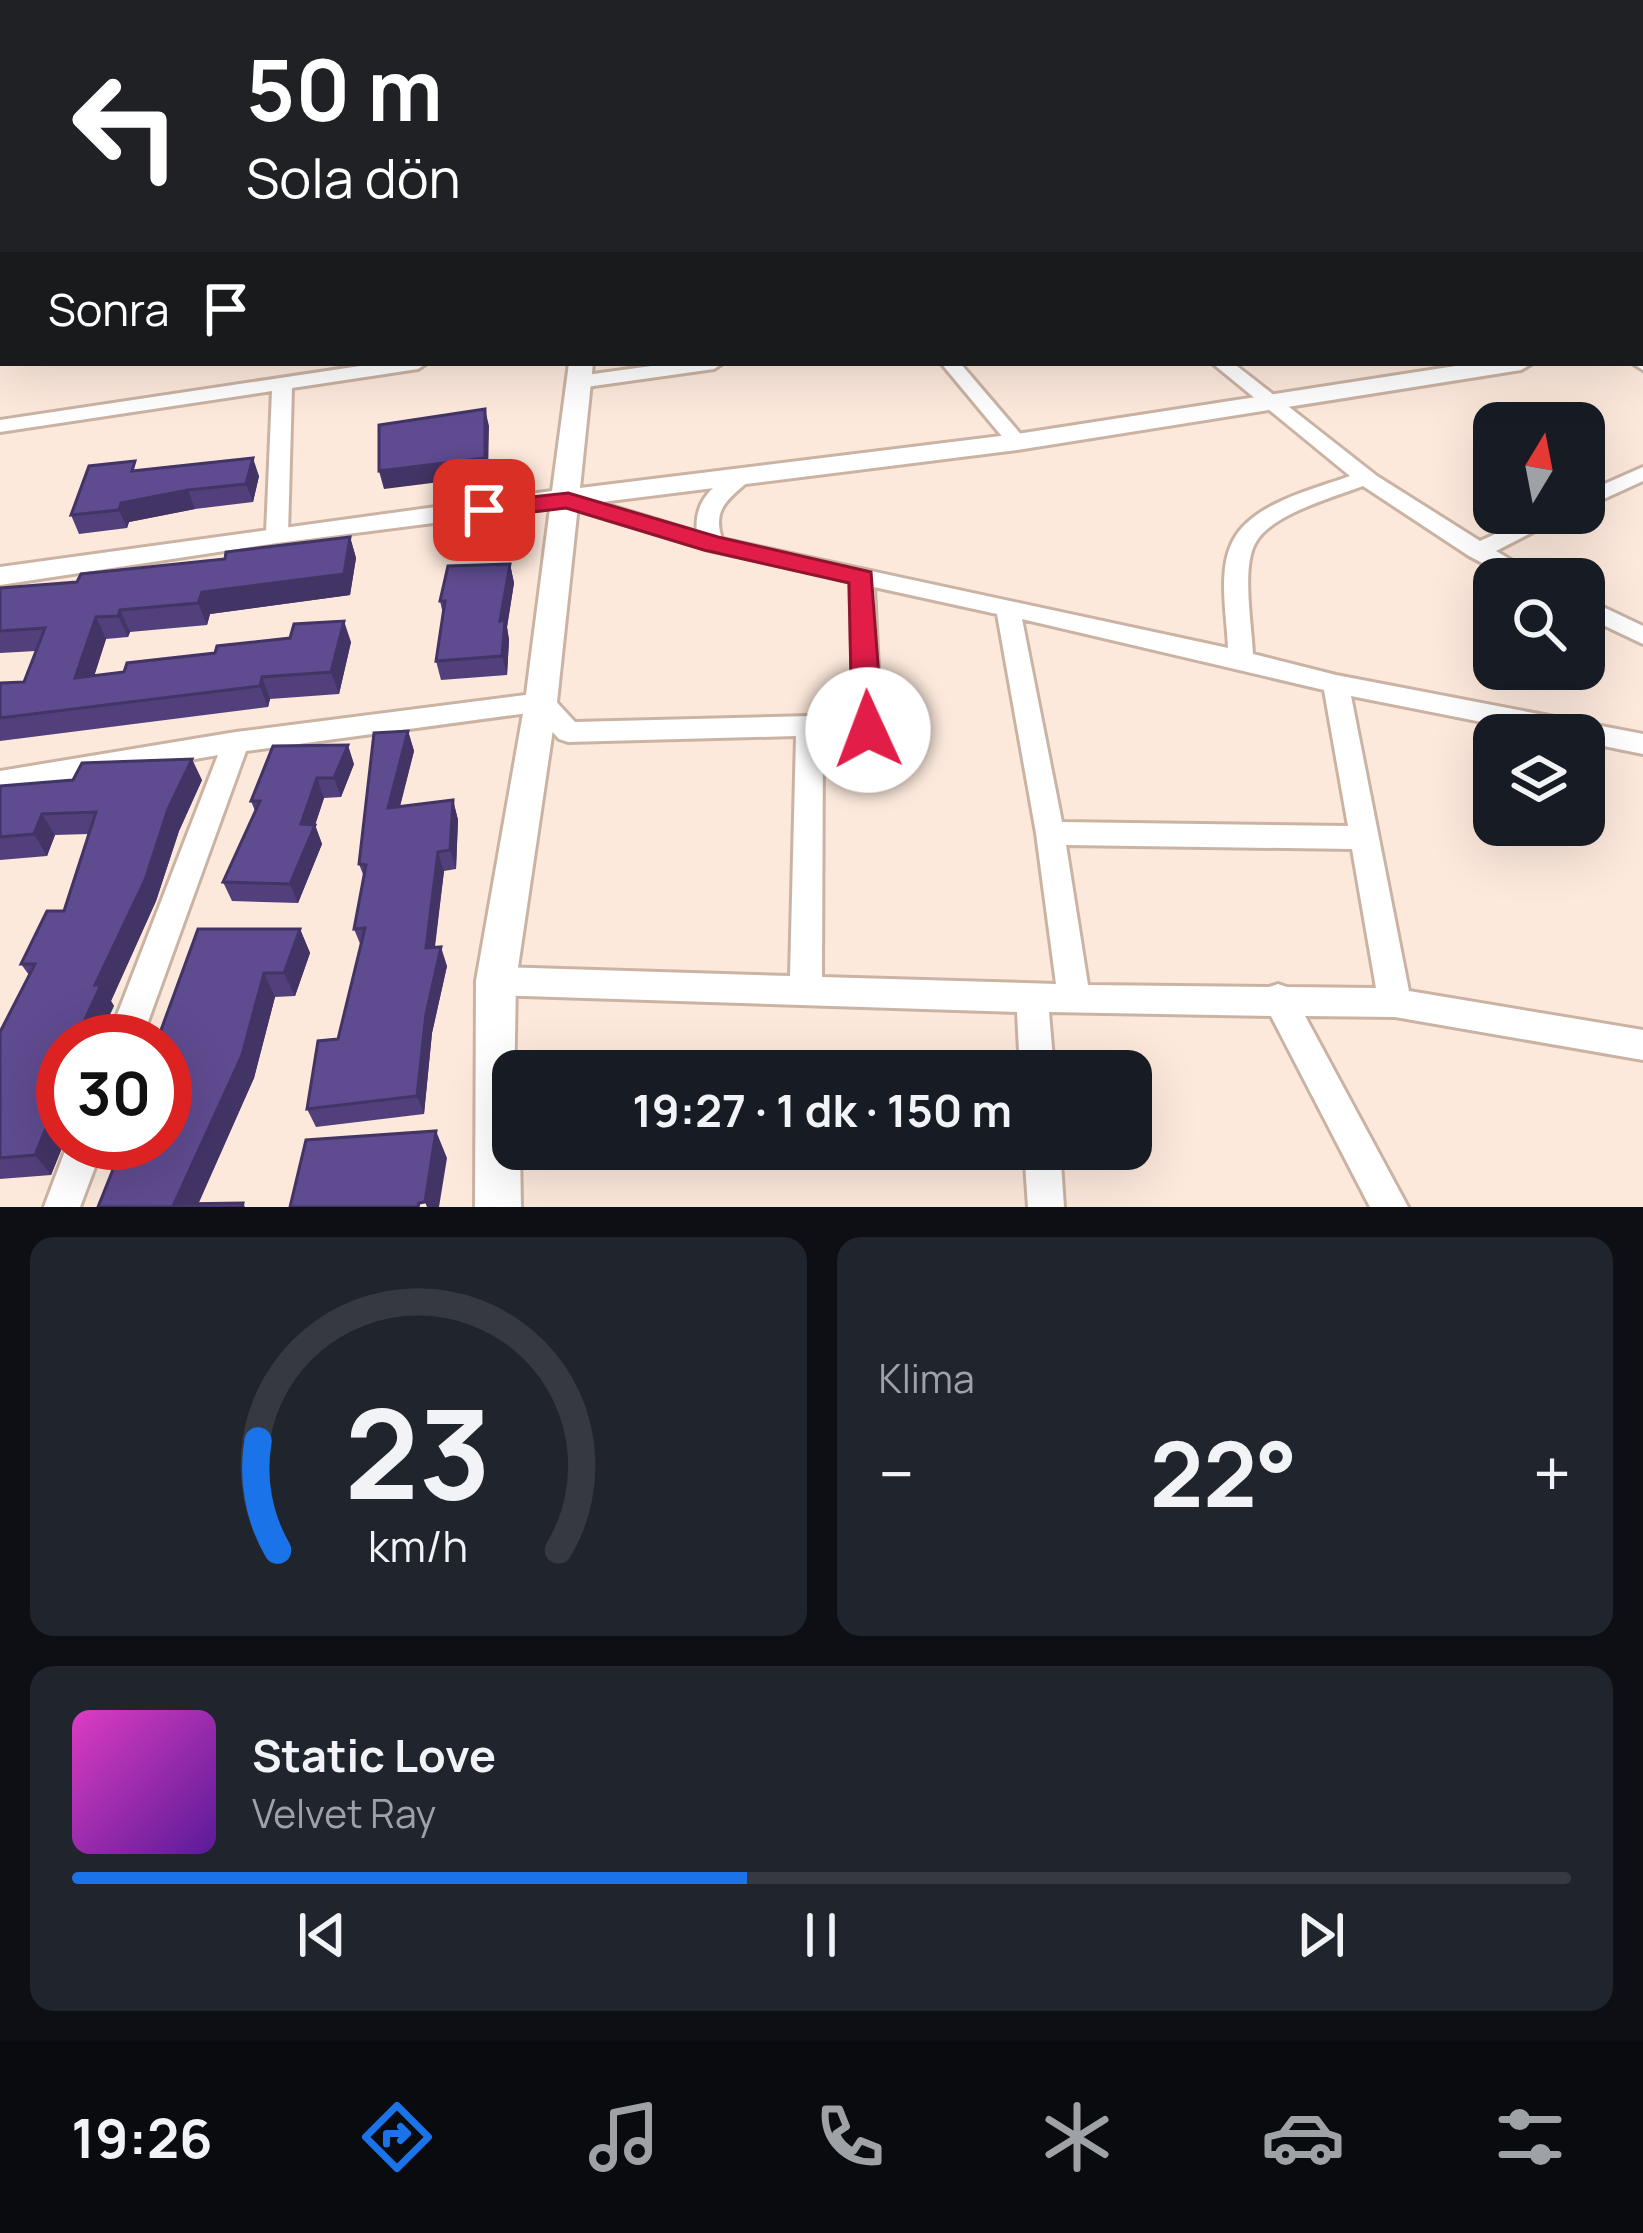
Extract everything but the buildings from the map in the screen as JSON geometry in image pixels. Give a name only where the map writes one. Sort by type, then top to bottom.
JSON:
[{"type":"street","points":[[0,426],[372,366]]},
{"type":"street","points":[[498,1207],[496,981],[541,702],[580,373],[674,366]]},
{"type":"street","points":[[953,366],[1017,442]]},
{"type":"street","points":[[1225,366],[1363,478],[1490,558]]},
{"type":"street","points":[[0,576],[277,535],[1017,442],[1502,366]]},
{"type":"street","points":[[277,535],[282,384]]},
{"type":"street","points":[[1605,491],[1643,473]]},
{"type":"street","points":[[713,544],[704,521],[706,510],[742,477]]},
{"type":"street","points":[[1241,658],[1241,547],[1251,530],[1363,478]]},
{"type":"street","points":[[568,500],[713,544],[862,578],[1241,658],[1336,684],[1643,745]]},
{"type":"street","points":[[1477,551],[1514,534]]},
{"type":"street","points":[[541,702],[568,732],[810,726],[868,730],[862,578]]},
{"type":"street","points":[[1008,609],[1050,833],[1074,998]]},
{"type":"street","points":[[1605,617],[1643,636]]},
{"type":"street","points":[[1336,684],[1395,1003]]},
{"type":"street","points":[[0,782],[236,742],[541,702]]},
{"type":"street","points":[[806,988],[810,726]]},
{"type":"street","points":[[134,1014],[236,742]]},
{"type":"street","points":[[1050,833],[1364,838]]},
{"type":"street","points":[[496,981],[1032,998],[1395,1003],[1640,1047]]},
{"type":"street","points":[[1032,998],[1035,1050]]},
{"type":"street","points":[[1278,998],[1390,1207]]},
{"type":"street","points":[[62,1207],[76,1170]]},
{"type":"street","points":[[1043,1170],[1046,1207]]},
{"type":"route","points":[[484,510],[568,500],[713,544],[862,578],[868,730]]}]
